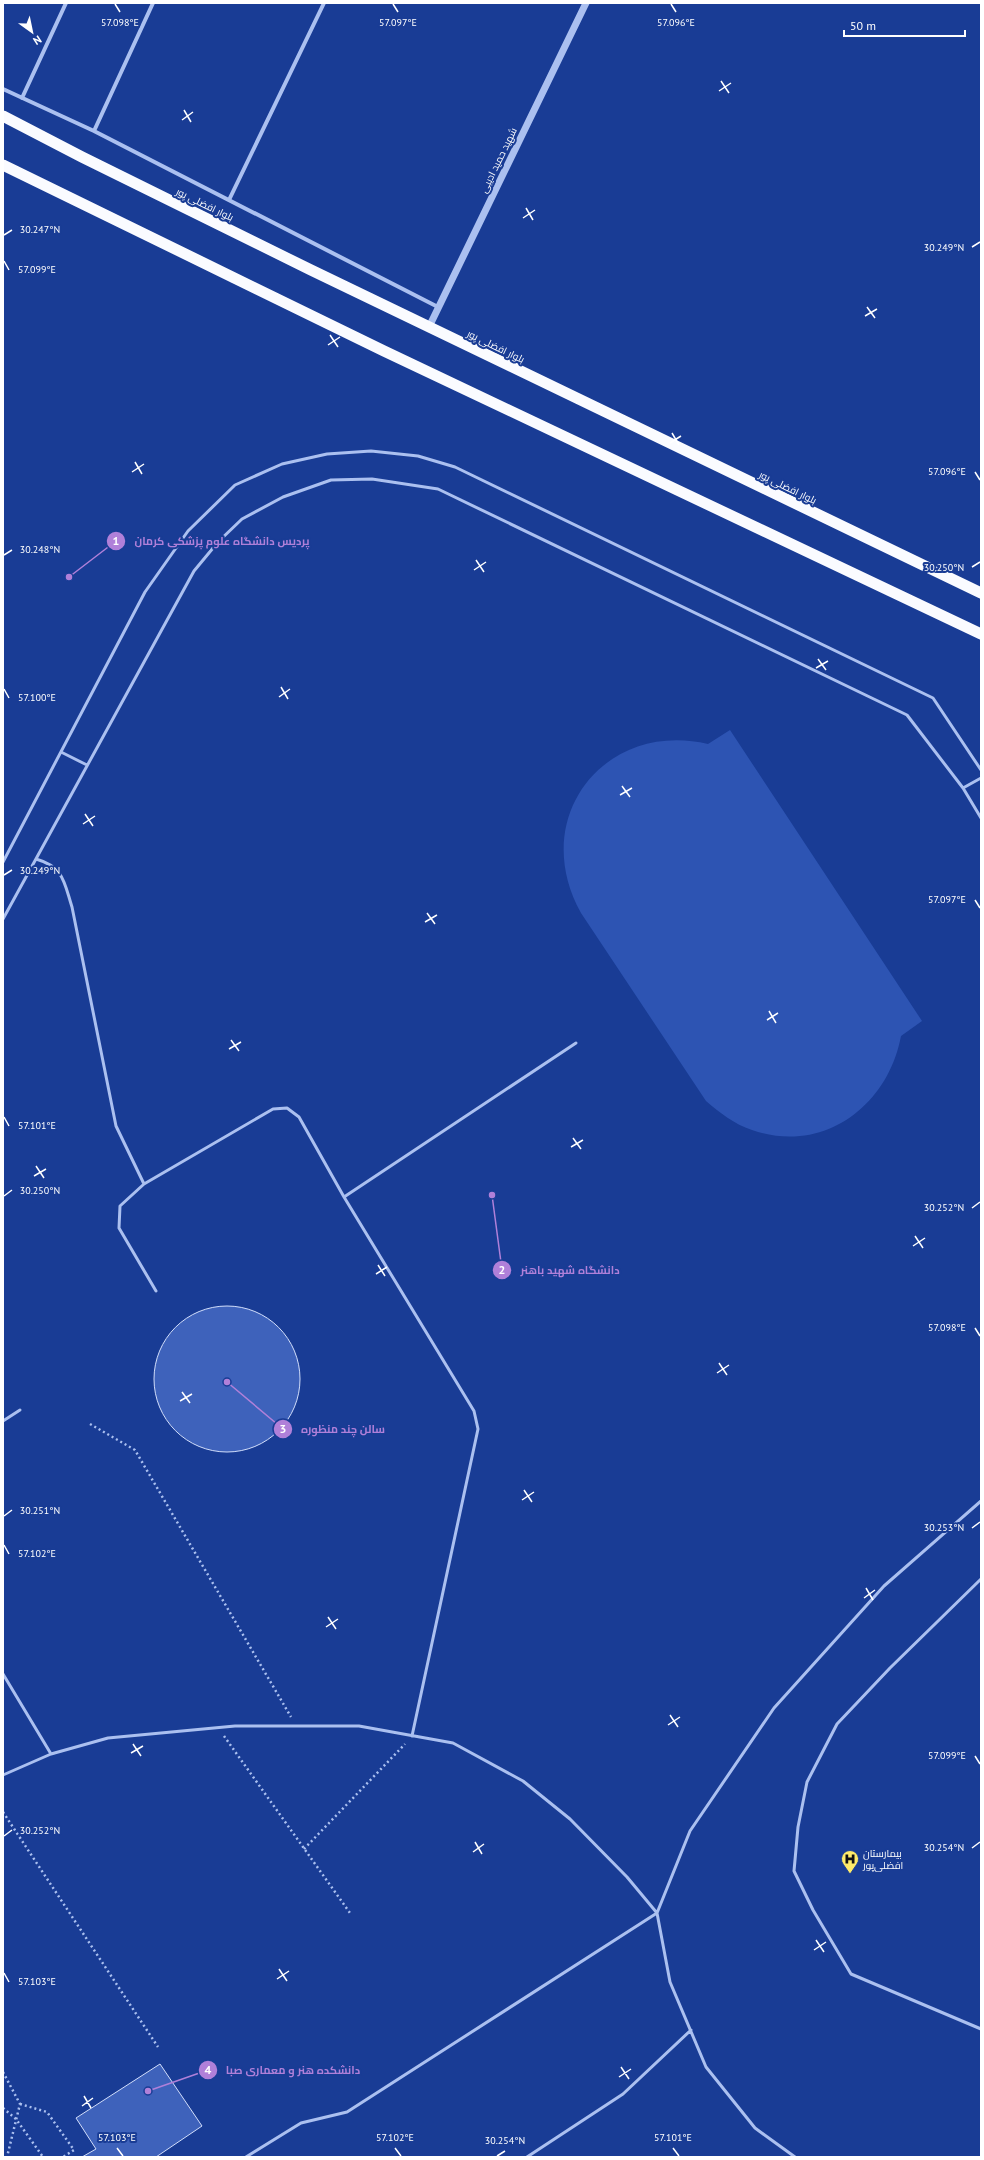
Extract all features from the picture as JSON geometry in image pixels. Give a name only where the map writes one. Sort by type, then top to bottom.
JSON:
[{"type":"highway","name":"بلوار افضلی پور","points":[[3,116],[82,157],[429,327],[981,593]]},
{"type":"highway","points":[[3,165],[384,351],[981,634]]},
{"type":"street","points":[[22,98],[66,3]]},
{"type":"street","points":[[94,131],[153,3]]},
{"type":"street","points":[[229,200],[324,3]]},
{"type":"street","name":"شهید حمید ادیبی","points":[[429,327],[586,3]]},
{"type":"street","points":[[3,89],[94,131],[438,307]]},
{"type":"lane","points":[[3,862],[145,592],[193,526],[235,486],[282,464],[327,454],[371,451],[418,456],[455,466],[933,698],[981,770]]},
{"type":"lane","points":[[3,919],[194,571],[218,542],[242,519],[283,497],[331,480],[372,479],[438,490],[907,715],[963,788],[981,818]]},
{"type":"lane","points":[[61,752],[87,765]]},
{"type":"lane","points":[[963,788],[981,778]]},
{"type":"lane","points":[[36,859],[50,863],[63,876],[72,908],[116,1126],[144,1184]]},
{"type":"lane","points":[[344,1197],[576,1043]]},
{"type":"lane","points":[[156,1291],[119,1228],[120,1206],[144,1184],[273,1109],[287,1108],[299,1117],[344,1197],[474,1411],[478,1421],[478,1429],[412,1736]]},
{"type":"lane","points":[[3,1421],[20,1410]]},
{"type":"lane","points":[[246,2157],[301,2123],[347,2112],[657,1913],[690,1831],[774,1708],[884,1586],[981,1501]]},
{"type":"lane","points":[[981,1579],[890,1668],[837,1724],[807,1782],[798,1827],[794,1871],[813,1910],[851,1974],[981,2029]]},
{"type":"lane","points":[[3,1674],[51,1754]]},
{"type":"lane","points":[[3,1775],[51,1754],[108,1738],[218,1728],[359,1726],[453,1743],[523,1782],[570,1819],[627,1877],[657,1913],[670,1982],[706,2067],[755,2128],[796,2157]]},
{"type":"lane","points":[[527,2157],[623,2094],[691,2030]]},
{"type":"path","points":[[90,1424],[135,1450],[296,1726]]},
{"type":"path","points":[[218,1728],[350,1913]]},
{"type":"path","points":[[304,1849],[412,1736]]},
{"type":"path","points":[[3,1812],[158,2047]]},
{"type":"path","points":[[3,2072],[20,2104],[8,2157]]},
{"type":"path","points":[[20,2104],[47,2112],[74,2150],[63,2157]]},
{"type":"path","points":[[3,2108],[16,2118],[43,2157]]},
{"type":"shaded area","points":[[730,730],[922,1021],[901,1036],[894,1061],[882,1084],[867,1103],[848,1119],[827,1130],[803,1136],[778,1136],[752,1130],[739,1125],[706,1101],[581,913],[567,877],[564,843],[570,811],[586,784],[608,762],[637,747],[671,740],[708,744]]},
{"type":"building","points":[[220,1306],[234,1306],[255,1312],[267,1318],[279,1327],[288,1339],[297,1358],[300,1379],[297,1400],[288,1419],[279,1431],[267,1440],[248,1449],[234,1452],[220,1452],[199,1446],[187,1440],[175,1431],[166,1419],[157,1400],[154,1386],[154,1372],[160,1351],[166,1339],[175,1327],[187,1318],[206,1309]]},
{"type":"building","points":[[160,2064],[202,2126],[156,2157],[82,2157],[96,2149],[76,2118]]},
{"type":"place","name":"پردیس دانشگاه علوم پزشکی کرمان","points":[[69,577]]},
{"type":"place","name":"دانشگاه شهید باهنر","points":[[492,1195]]},
{"type":"place","name":"سالن چند منظوره","points":[[227,1382]]},
{"type":"place","name":"بیمارستان افضلی‌پور","points":[[850,1874]]},
{"type":"place","name":"دانشکده هنر و معماری صبا","points":[[148,2091]]}]
